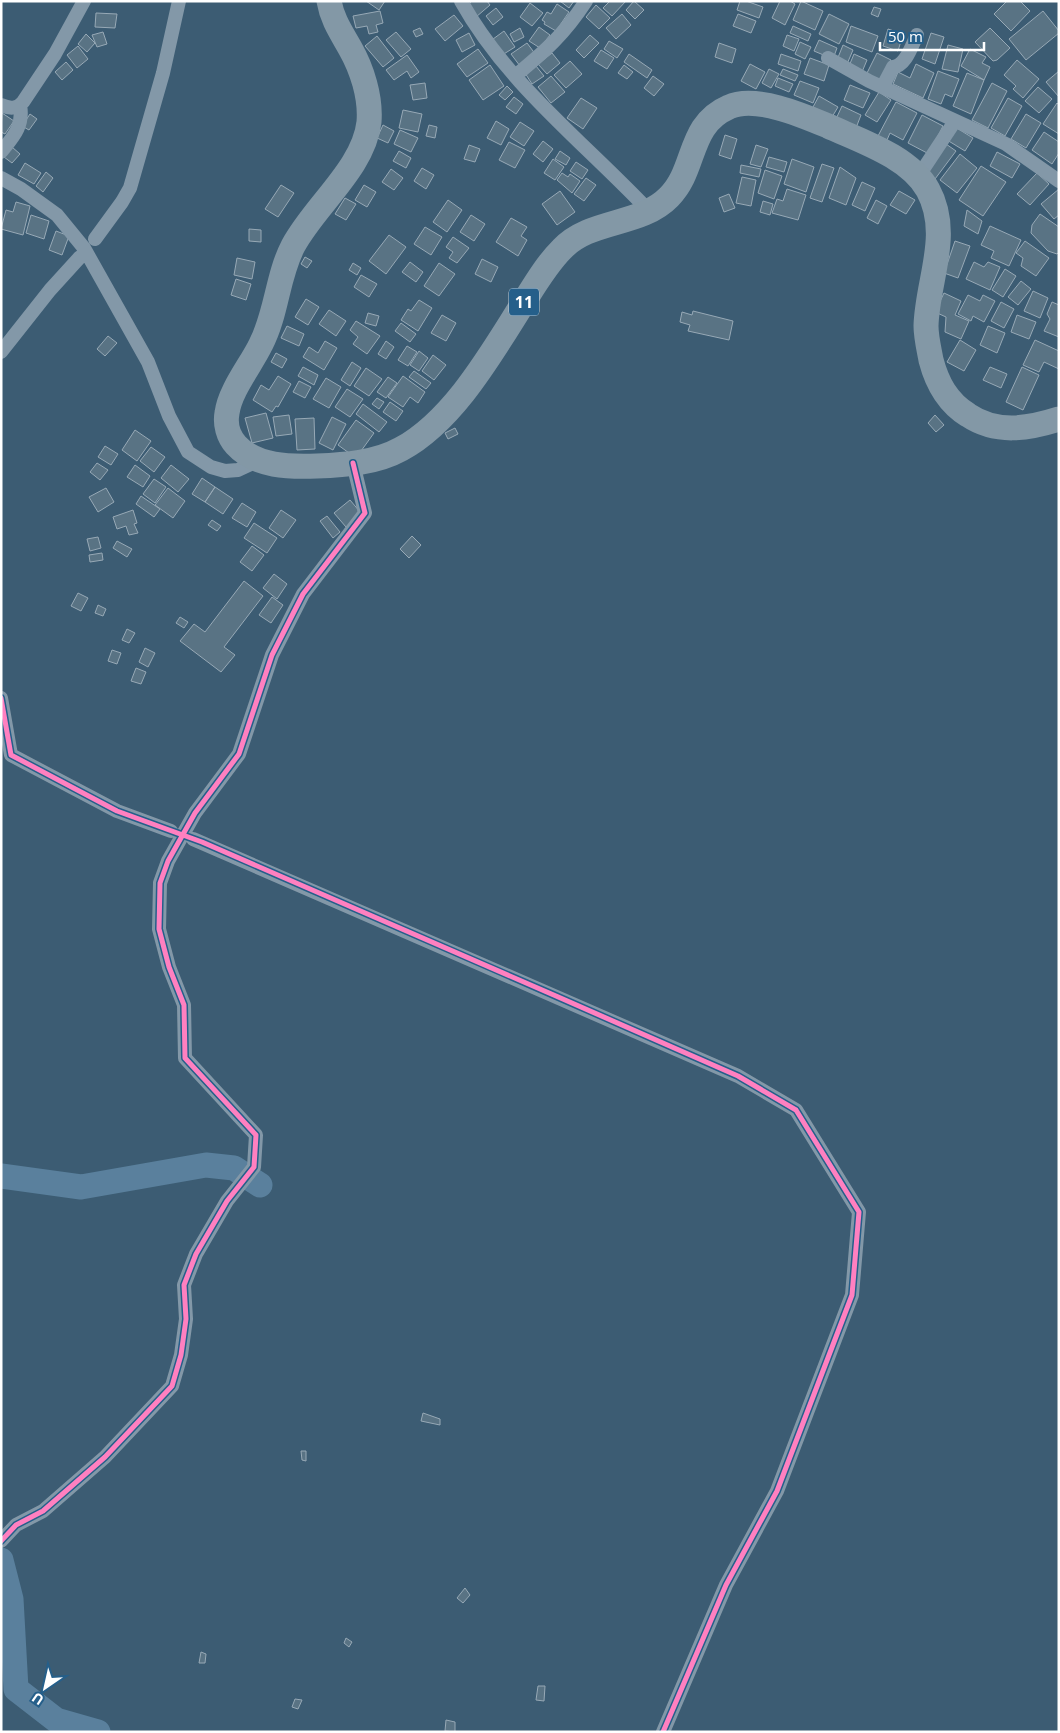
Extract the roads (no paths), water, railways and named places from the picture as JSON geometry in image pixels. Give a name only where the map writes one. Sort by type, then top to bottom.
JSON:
[{"type":"highway","name":"11","points":[[329,1],[335,23],[352,51],[361,72],[369,103],[369,119],[362,149],[293,245],[283,272],[268,328],[228,406],[226,419],[228,432],[235,444],[258,460],[274,465],[307,467],[353,463],[385,456],[402,449],[440,420],[461,396],[563,246],[596,228],[659,206],[671,196],[680,184],[690,162],[696,140],[705,125],[725,108],[750,102],[810,119],[869,144],[908,167],[918,177],[928,189],[938,221],[939,241],[926,326],[934,373],[942,391],[958,409],[987,426],[1030,428],[1059,420]]},
{"type":"street","points":[[1,105],[11,108],[20,105],[55,54],[84,1]]},
{"type":"street","points":[[95,240],[130,188],[163,73],[179,1]]},
{"type":"street","points":[[515,76],[549,48],[564,32],[586,1]]},
{"type":"street","points":[[465,3],[484,40],[515,76],[649,210]]},
{"type":"street","points":[[883,86],[893,67],[898,67],[902,63],[917,35]]},
{"type":"street","points":[[828,58],[869,81],[1006,144],[1059,180]]},
{"type":"street","points":[[1,152],[18,130],[22,114],[20,105]]},
{"type":"street","points":[[918,177],[955,121]]},
{"type":"street","points":[[1,178],[57,215],[84,248],[148,362],[169,416],[188,452],[211,467],[225,471],[238,470],[258,460]]},
{"type":"street","points":[[1,352],[50,290],[80,257]]},
{"type":"street","points":[[1,1541],[16,1525],[43,1511],[105,1457],[172,1386],[181,1355],[186,1319],[184,1285],[196,1254],[227,1201],[254,1167],[256,1135],[185,1058],[184,1005],[169,967],[159,929],[160,883],[168,861],[195,813],[240,754],[272,655],[303,594],[365,513],[353,463]]},
{"type":"street","points":[[1,698],[10,755],[117,811],[172,831]]},
{"type":"street","points":[[193,839],[738,1076],[796,1110],[859,1212],[852,1295],[777,1491],[726,1585],[663,1732]]},
{"type":"waterway","points":[[1,1176],[81,1187],[206,1165],[234,1168],[260,1185]]},
{"type":"waterway","points":[[1,1560],[11,1599],[16,1689],[56,1720],[98,1732]]}]
